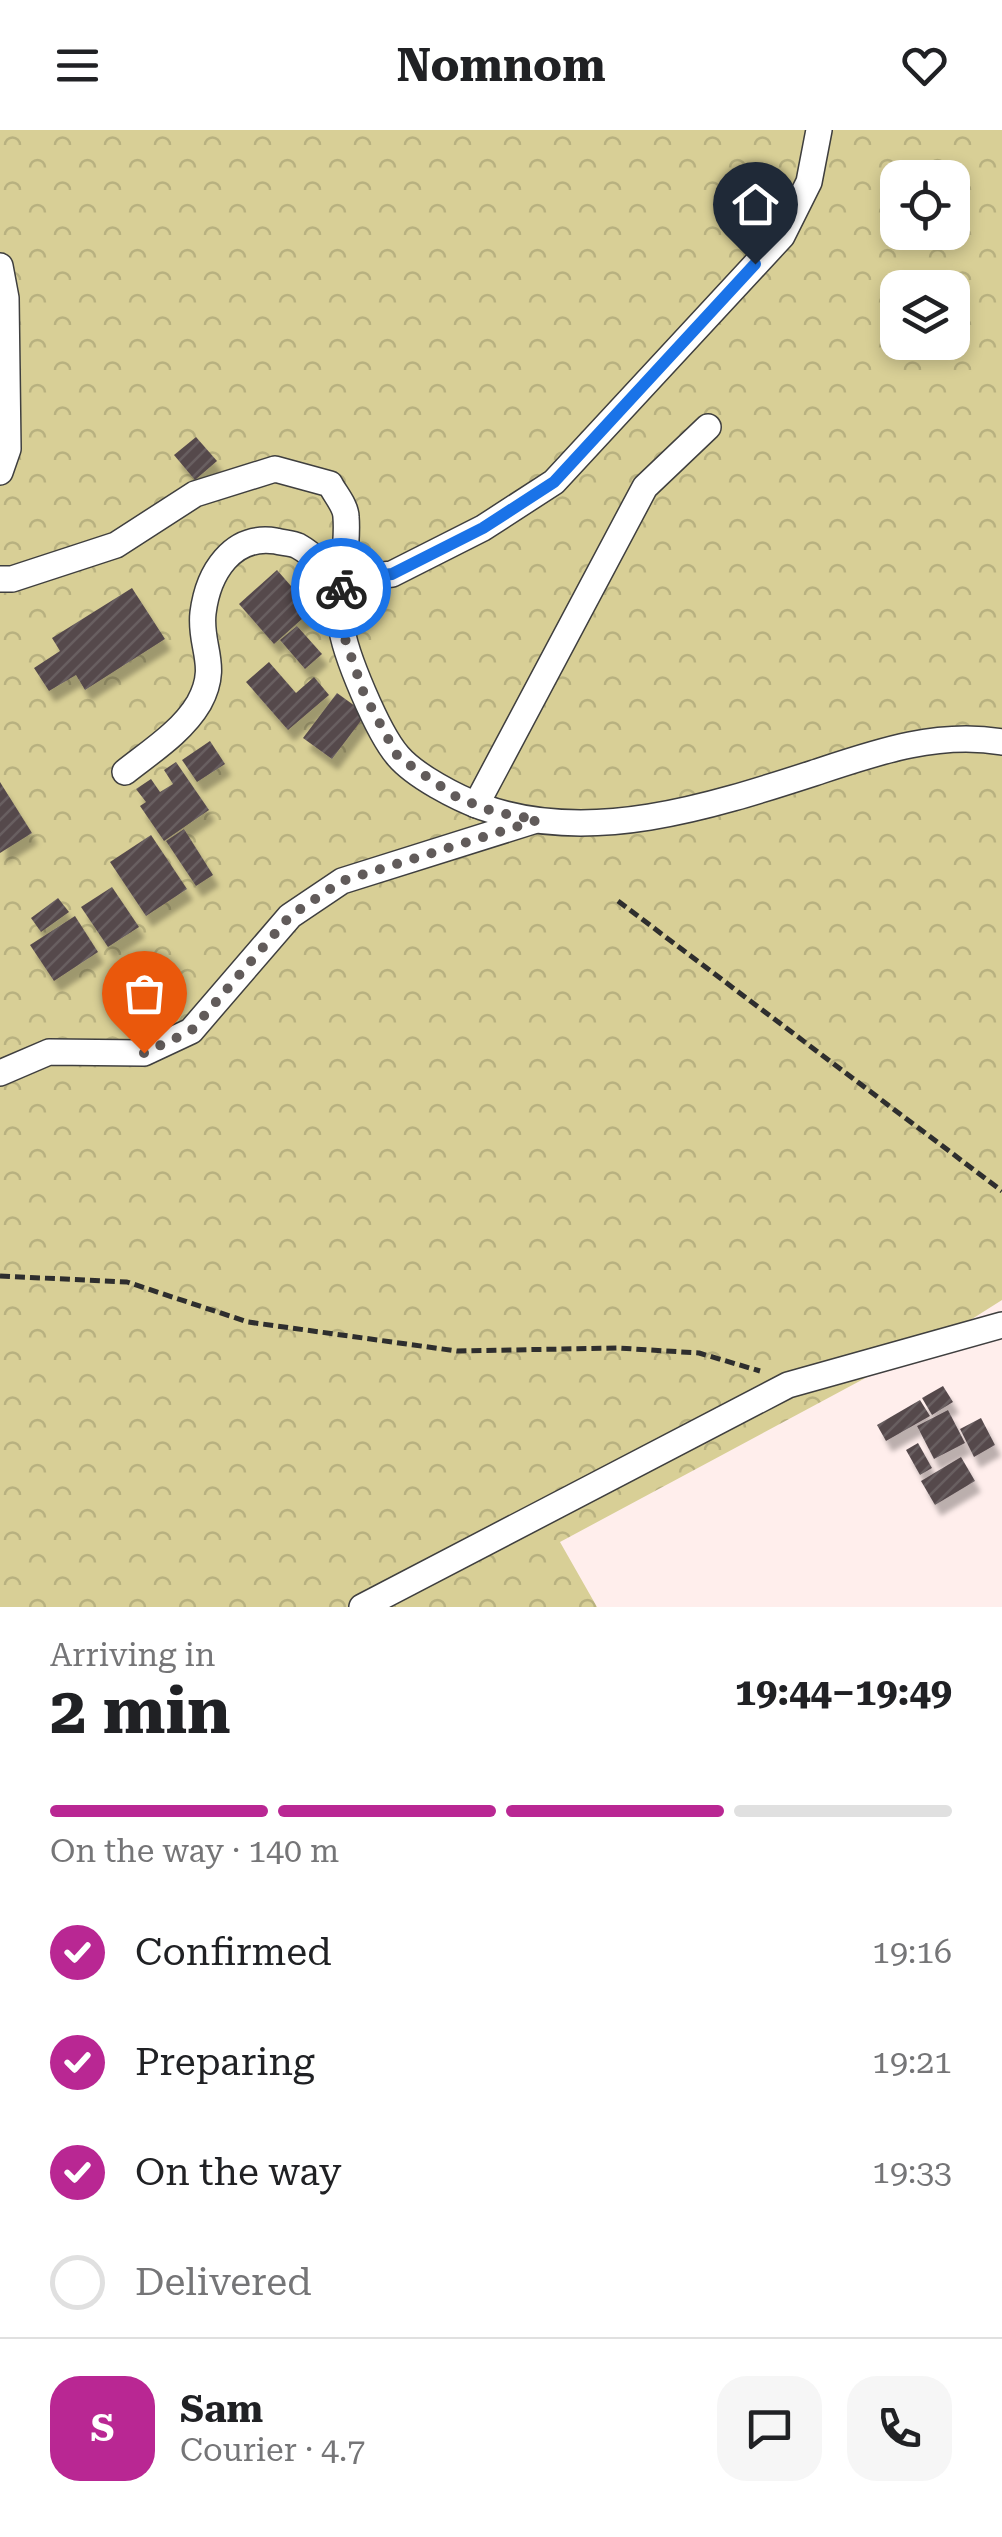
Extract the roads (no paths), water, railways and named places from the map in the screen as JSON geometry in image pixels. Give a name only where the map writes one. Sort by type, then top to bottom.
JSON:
[{"type":"lane","points":[[125,772],[169,738],[198,704],[211,668],[203,615],[210,588],[227,553],[243,543],[262,539],[296,545],[341,580],[392,574],[483,528],[554,482],[782,236],[809,182],[819,130]]},
{"type":"lane","points":[[0,266],[6,298],[8,450],[0,472]]},
{"type":"lane","points":[[476,805],[645,487],[708,428]]},
{"type":"lane","points":[[0,580],[116,544],[195,494],[275,468],[330,484],[347,514],[341,627],[364,694],[398,757],[458,798],[476,805],[538,820],[614,821],[709,807],[864,756],[931,739],[982,738],[1002,742]]},
{"type":"lane","points":[[0,1073],[48,1052],[144,1053],[191,1031],[290,916],[342,881],[538,820]]},
{"type":"lane","points":[[362,1607],[788,1384],[1002,1325]]}]
